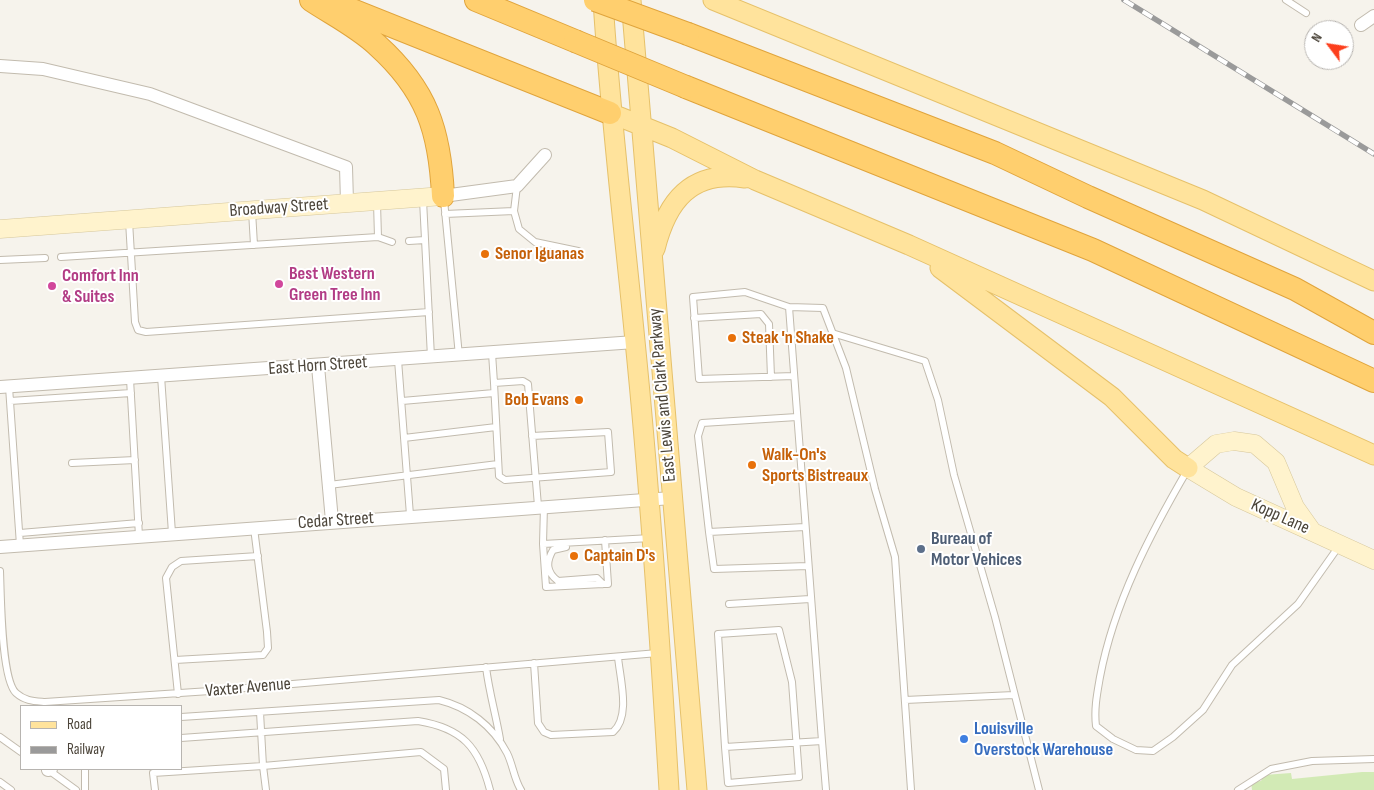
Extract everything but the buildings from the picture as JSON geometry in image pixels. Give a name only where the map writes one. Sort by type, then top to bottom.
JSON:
[{"type":"highway","points":[[311,0],[376,44],[414,83],[433,123],[441,156],[437,202]]},
{"type":"highway","points":[[327,0],[610,113]]},
{"type":"highway","points":[[595,0],[995,153],[1088,197],[1295,289],[1374,333]]},
{"type":"highway","points":[[479,1],[686,87],[1093,250],[1374,380]]},
{"type":"main road","name":"East Lewis and Clark Parkway","points":[[602,0],[610,113],[635,342],[652,538],[669,790]]},
{"type":"main road","name":"East Lewis and Clark Parkway","points":[[631,0],[640,126],[697,790]]},
{"type":"main road","points":[[713,0],[1203,200],[1374,281]]},
{"type":"main road","points":[[610,113],[672,138],[755,180],[909,245],[1374,455]]},
{"type":"main road","points":[[652,262],[666,214],[677,198],[712,177],[735,177],[755,180]]},
{"type":"main road","points":[[909,245],[1112,397],[1174,459],[1188,468]]},
{"type":"street","points":[[1361,25],[1374,16]]},
{"type":"street","points":[[0,66],[44,69],[150,94],[346,168],[347,202]]},
{"type":"street","points":[[517,186],[545,155]]},
{"type":"street","name":"Broadway Street","points":[[0,229],[377,200],[437,202],[517,186]]},
{"type":"street","name":"East Horn Street","points":[[5,387],[635,342]]},
{"type":"street","points":[[318,366],[332,521]]},
{"type":"street","points":[[1188,468],[1216,444],[1234,441],[1255,444],[1276,462],[1295,508],[1312,531]]},
{"type":"street","name":"Kopp Lane","points":[[1188,468],[1236,497],[1374,560]]},
{"type":"street","name":"Cedar Street","points":[[0,547],[20,539],[81,534],[139,530],[172,533],[672,498]]},
{"type":"lane","points":[[1286,0],[1306,13]]},
{"type":"lane","points":[[517,186],[514,211],[519,229],[535,242],[578,251]]},
{"type":"lane","points":[[377,200],[378,237]]},
{"type":"lane","points":[[437,202],[514,211]]},
{"type":"lane","points":[[431,358],[425,240],[437,202]]},
{"type":"lane","points":[[437,202],[459,356]]},
{"type":"lane","points":[[252,210],[254,245]]},
{"type":"lane","points":[[129,219],[135,322],[138,330],[146,332],[429,312]]},
{"type":"lane","points":[[61,257],[378,237],[392,242]]},
{"type":"lane","points":[[409,241],[425,240]]},
{"type":"lane","points":[[0,260],[45,258]]},
{"type":"lane","points":[[794,376],[698,379],[693,297],[745,292],[789,307],[823,308],[846,368],[873,481],[895,557],[912,790]]},
{"type":"lane","points":[[789,307],[826,790]]},
{"type":"lane","points":[[694,318],[761,314],[769,324],[771,377]]},
{"type":"lane","points":[[832,333],[925,361],[938,400],[954,475],[995,617],[1039,790]]},
{"type":"lane","points":[[492,353],[499,476],[505,480],[611,472],[608,432],[532,436]]},
{"type":"lane","points":[[398,360],[410,515]]},
{"type":"lane","points":[[161,376],[172,533]]},
{"type":"lane","points":[[130,378],[139,530]]},
{"type":"lane","points":[[494,383],[523,381],[528,384],[536,478],[541,506],[546,587],[608,584],[605,540]]},
{"type":"lane","points":[[68,383],[69,397]]},
{"type":"lane","points":[[5,387],[10,401],[20,539]]},
{"type":"lane","points":[[402,401],[494,393]]},
{"type":"lane","points":[[10,401],[131,394]]},
{"type":"lane","points":[[797,417],[702,424],[698,436],[714,569],[808,566]]},
{"type":"lane","points":[[404,438],[496,427]]},
{"type":"lane","points":[[72,463],[135,460]]},
{"type":"lane","points":[[329,485],[498,464]]},
{"type":"lane","points":[[1188,468],[1152,531],[1106,642],[1094,711],[1096,726],[1113,740],[1136,750],[1153,751],[1173,737],[1203,710],[1232,665],[1298,604],[1340,544]]},
{"type":"lane","points":[[174,660],[263,655],[268,648],[254,527]]},
{"type":"lane","points":[[709,532],[805,527]]},
{"type":"lane","points":[[543,544],[652,538]]},
{"type":"lane","points":[[593,540],[590,544],[553,550],[548,560],[548,571],[558,581],[597,578],[603,584]]},
{"type":"lane","points":[[178,694],[166,578],[172,567],[181,561],[258,556]]},
{"type":"lane","name":"Vaxter Avenue","points":[[0,571],[5,654],[9,682],[24,700],[45,702],[178,694],[660,653]]},
{"type":"lane","points":[[729,604],[810,599]]},
{"type":"lane","points":[[779,630],[792,682],[799,777],[728,783],[725,747],[718,634],[779,630]]},
{"type":"lane","points":[[534,663],[538,723],[544,732],[551,735],[613,732],[619,726],[623,712],[618,656]]},
{"type":"lane","points":[[486,667],[489,695],[496,713],[500,741]]},
{"type":"lane","points":[[905,700],[1014,695]]},
{"type":"lane","points":[[182,717],[438,700],[475,715],[500,741],[508,754],[521,790]]},
{"type":"lane","points":[[260,712],[266,790]]},
{"type":"lane","points":[[182,738],[418,721],[440,725],[452,730],[477,754],[485,769],[490,790]]},
{"type":"lane","points":[[0,737],[20,751]]},
{"type":"lane","points":[[725,747],[822,741]]},
{"type":"lane","points":[[155,790],[153,773],[263,766],[421,752],[444,769],[446,790]]},
{"type":"lane","points":[[1238,790],[1271,769],[1312,761],[1374,759]]},
{"type":"lane","points":[[49,770],[76,790]]},
{"type":"lane","points":[[85,770],[85,790]]},
{"type":"lane","points":[[0,782],[11,790]]},
{"type":"green space","points":[[1374,772],[1374,790],[1252,790],[1251,782],[1261,781],[1264,775],[1291,773],[1292,779]]},
{"type":"railway","points":[[1124,0],[1374,154]]},
{"type":"place","name":"Senor Iguanas","points":[[485,254]]},
{"type":"place","name":"Best Western Green Tree Inn","points":[[279,284]]},
{"type":"place","name":"Comfort Inn & Suites","points":[[52,286]]},
{"type":"place","name":"Steak 'n Shake","points":[[732,338]]},
{"type":"place","name":"Bob Evans","points":[[579,400]]},
{"type":"place","name":"Walk-On's Sports Bistreaux","points":[[752,465]]},
{"type":"place","name":"Bureau of Motor Vehices","points":[[921,549]]},
{"type":"place","name":"Captain D's","points":[[574,556]]},
{"type":"place","name":"Louisville Overstock Warehouse","points":[[964,739]]}]
